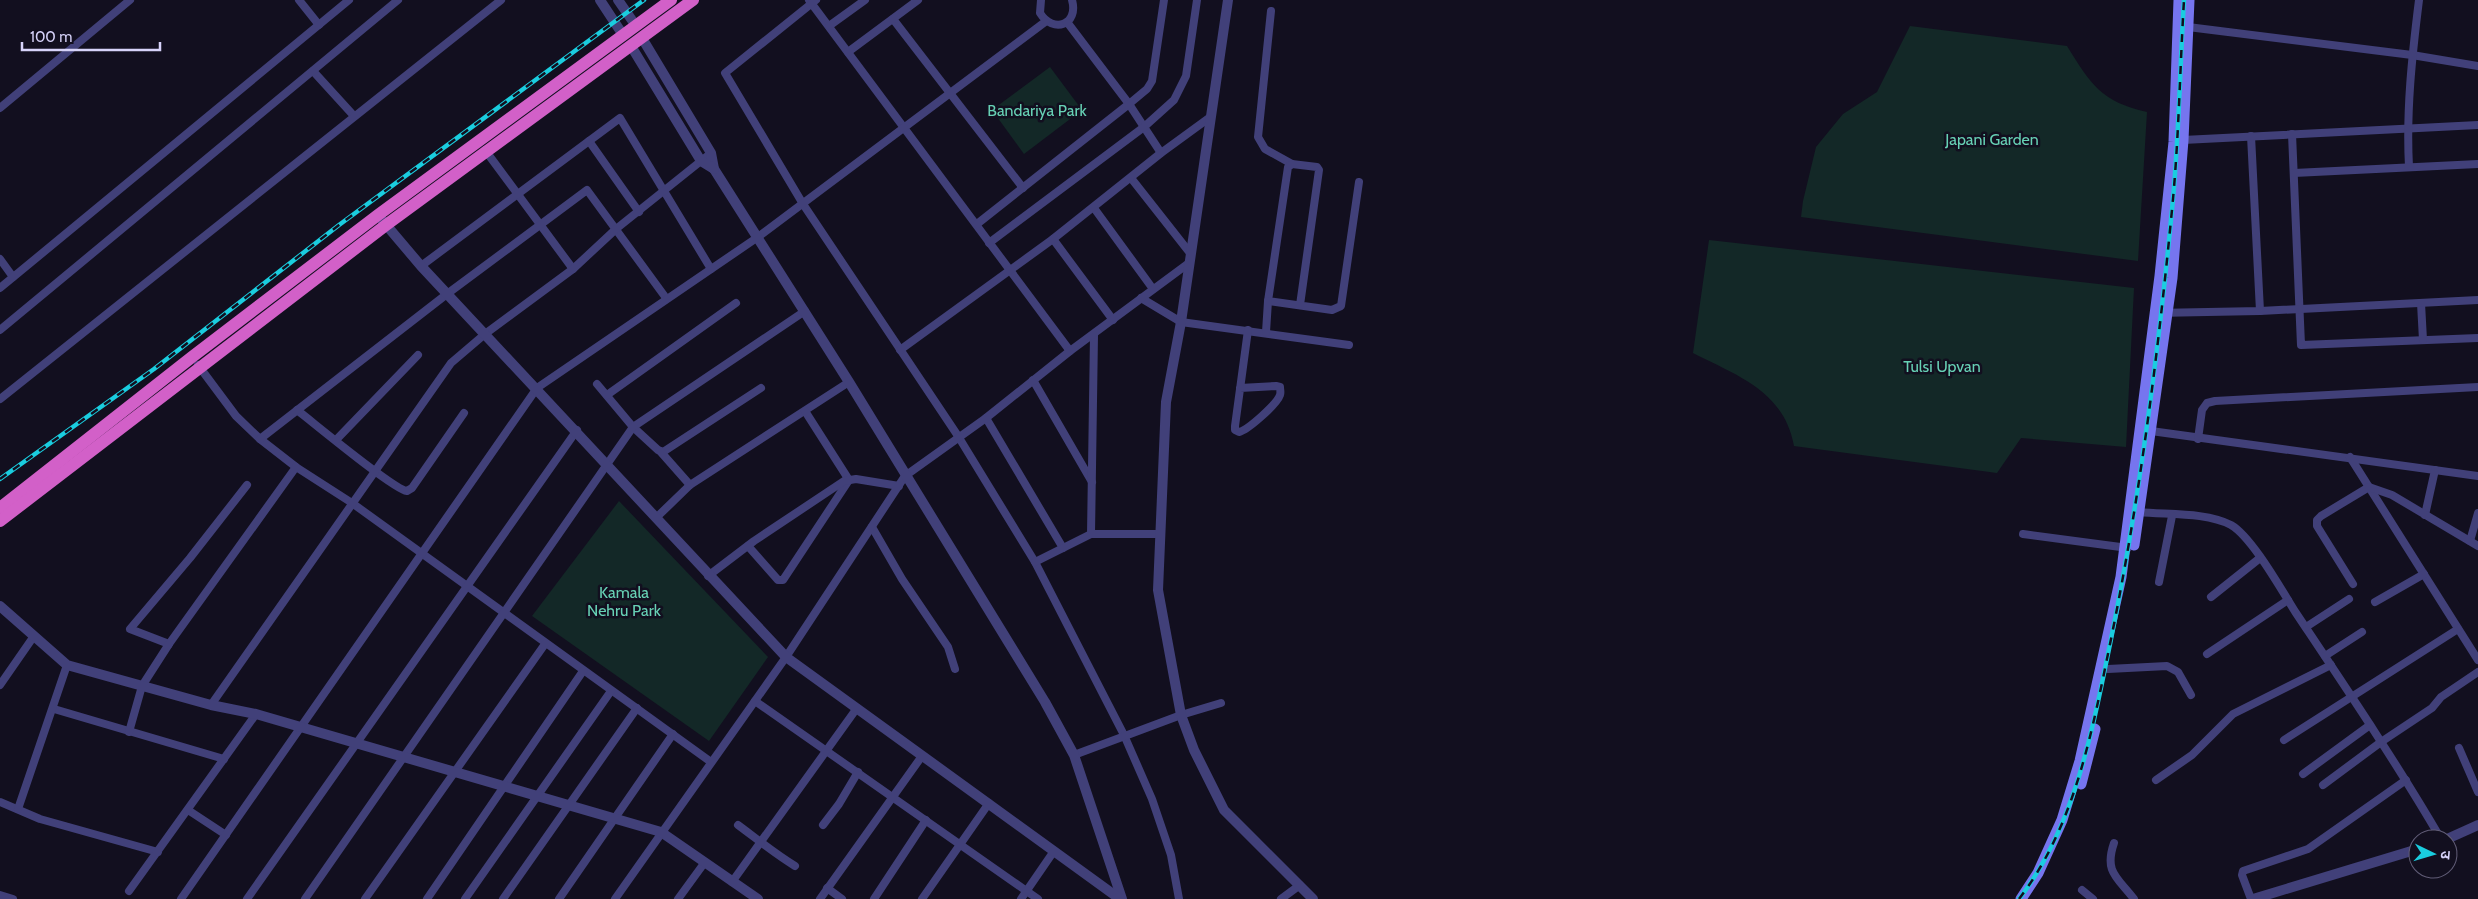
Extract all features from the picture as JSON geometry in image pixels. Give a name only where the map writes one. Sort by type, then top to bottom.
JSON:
[{"type":"highway","points":[[0,508],[482,146],[623,35],[671,0]]},
{"type":"highway","points":[[482,146],[631,46],[693,0]]},
{"type":"highway","points":[[0,521],[196,362]]},
{"type":"main road","points":[[2029,899],[2043,878],[2068,822],[2088,762],[2108,669],[2129,548],[2139,483],[2174,142],[2179,0]]},
{"type":"main road","points":[[2021,899],[2038,873],[2062,820],[2080,760],[2139,512],[2139,483],[2151,431],[2167,314],[2183,140],[2189,0]]},
{"type":"street","points":[[0,108],[130,0]]},
{"type":"street","points":[[299,0],[319,25]]},
{"type":"street","points":[[0,288],[349,0]]},
{"type":"street","points":[[0,330],[398,0]]},
{"type":"street","points":[[0,399],[501,0]]},
{"type":"street","points":[[600,0],[623,35]]},
{"type":"street","points":[[618,0],[636,26]]},
{"type":"street","points":[[829,26],[865,0]]},
{"type":"street","points":[[848,52],[918,0]]},
{"type":"street","points":[[1041,0],[1040,13],[1045,22],[1056,26],[1067,22],[1074,8],[1072,0]]},
{"type":"street","points":[[977,224],[1147,89],[1152,81],[1164,0]]},
{"type":"street","points":[[990,243],[1168,108],[1184,84],[1196,0]]},
{"type":"street","points":[[1228,0],[1209,118],[1181,322],[1166,402],[1158,590],[1181,715],[1194,750],[1224,810],[1313,899]]},
{"type":"street","points":[[2409,167],[2407,128],[2412,55],[2419,0]]},
{"type":"street","points":[[1070,351],[1008,270],[977,224],[903,129],[812,1],[725,73],[803,204],[958,436],[1035,562],[1124,735],[1152,799],[1171,855],[1179,899]]},
{"type":"street","points":[[1271,10],[1258,137],[1265,149],[1292,164],[1317,167],[1320,176],[1300,306]]},
{"type":"street","points":[[893,19],[1023,188]]},
{"type":"street","points":[[182,899],[536,388],[758,237],[1045,22]]},
{"type":"street","points":[[1067,22],[1130,104],[1161,153]]},
{"type":"street","points":[[2188,27],[2412,55],[2478,66]]},
{"type":"street","points":[[642,38],[711,153],[714,169],[805,311],[1046,702],[1074,755],[1121,899]]},
{"type":"street","points":[[631,46],[701,161],[714,169]]},
{"type":"street","points":[[313,71],[354,116]]},
{"type":"street","points":[[421,266],[620,118],[711,269]]},
{"type":"street","points":[[900,350],[1053,239],[1161,153],[1209,118]]},
{"type":"street","points":[[2183,140],[2478,125]]},
{"type":"street","points":[[2292,134],[2301,345],[2478,338]]},
{"type":"street","points":[[2251,136],[2260,311]]},
{"type":"street","points":[[589,140],[639,212]]},
{"type":"street","points":[[482,146],[538,225],[573,269]]},
{"type":"street","points":[[211,705],[450,363],[485,334],[573,269],[616,229],[711,153]]},
{"type":"street","points":[[1266,332],[1268,302],[1286,174],[1288,167],[1292,164]]},
{"type":"street","points":[[2294,173],[2478,164]]},
{"type":"street","points":[[1131,178],[1189,258]]},
{"type":"street","points":[[1268,302],[1332,310],[1341,306],[1359,182]]},
{"type":"street","points":[[260,438],[447,294],[587,190],[666,298]]},
{"type":"street","points":[[1094,208],[1153,289]]},
{"type":"street","points":[[382,220],[421,266],[658,516],[708,576],[786,657],[1121,899]]},
{"type":"street","points":[[1053,239],[1112,320]]},
{"type":"street","points":[[615,899],[786,657],[905,476],[958,436],[986,418],[1070,351],[1094,335],[1153,289],[1189,258]]},
{"type":"street","points":[[0,259],[13,277]]},
{"type":"street","points":[[1141,298],[1181,322],[1266,332],[1349,345]]},
{"type":"street","points":[[2155,313],[2260,311],[2478,300]]},
{"type":"street","points":[[606,395],[736,303]]},
{"type":"street","points":[[2421,303],[2423,340]]},
{"type":"street","points":[[305,899],[633,427],[805,311]]},
{"type":"street","points":[[1240,388],[1276,386],[1280,387],[1281,392],[1279,397],[1262,415],[1239,432],[1235,430],[1235,426],[1240,388],[1248,330]]},
{"type":"street","points":[[1091,534],[1094,335]]},
{"type":"street","points":[[336,440],[418,355]]},
{"type":"street","points":[[196,362],[236,416],[296,467],[352,503],[503,614],[711,762]]},
{"type":"street","points":[[1033,380],[1092,483]]},
{"type":"street","points":[[658,516],[690,485],[849,382]]},
{"type":"street","points":[[597,384],[633,427],[660,451],[690,485]]},
{"type":"street","points":[[2198,439],[2202,410],[2207,402],[2478,387]]},
{"type":"street","points":[[660,451],[668,449],[761,388]]},
{"type":"street","points":[[297,410],[400,488],[409,490],[464,413]]},
{"type":"street","points":[[804,411],[849,480]]},
{"type":"street","points":[[986,418],[1063,548]]},
{"type":"street","points":[[247,899],[576,430]]},
{"type":"street","points":[[2151,431],[2198,439],[2350,457],[2478,476]]},
{"type":"street","points":[[2350,457],[2478,660]]},
{"type":"street","points":[[129,732],[142,686],[169,644],[296,467]]},
{"type":"street","points":[[2424,515],[2435,470]]},
{"type":"street","points":[[748,546],[778,580],[783,580],[849,480]]},
{"type":"street","points":[[708,576],[838,484],[849,480],[899,486]]},
{"type":"street","points":[[169,644],[130,630],[247,485]]},
{"type":"street","points":[[2369,487],[2392,495],[2478,546]]},
{"type":"street","points":[[2353,584],[2317,526],[2317,520],[2369,487]]},
{"type":"street","points":[[2139,512],[2172,516],[2174,514],[2215,520],[2231,525],[2239,530],[2260,558],[2352,696],[2435,829]]},
{"type":"street","points":[[2470,541],[2478,513]]},
{"type":"street","points":[[2159,582],[2172,516]]},
{"type":"street","points":[[872,527],[894,565],[948,647],[955,669]]},
{"type":"street","points":[[1035,562],[1091,534],[1159,534]]},
{"type":"street","points":[[2023,534],[2129,548]]},
{"type":"street","points":[[2211,597],[2260,558]]},
{"type":"street","points":[[2375,602],[2424,574]]},
{"type":"street","points":[[2306,627],[2349,598]]},
{"type":"street","points":[[2207,654],[2288,600]]},
{"type":"street","points":[[0,606],[67,665],[211,705],[256,714],[357,742],[661,832],[752,897]]},
{"type":"street","points":[[2284,740],[2458,629]]},
{"type":"street","points":[[2325,656],[2362,632]]},
{"type":"street","points":[[0,685],[34,636]]},
{"type":"street","points":[[365,899],[545,644]]},
{"type":"street","points":[[18,809],[54,709],[67,665]]},
{"type":"street","points":[[2156,780],[2192,755],[2233,714],[2331,665]]},
{"type":"street","points":[[2108,669],[2168,666],[2178,672],[2191,695]]},
{"type":"street","points":[[427,899],[583,671]]},
{"type":"street","points":[[2323,785],[2381,742],[2432,708],[2441,697],[2478,672]]},
{"type":"street","points":[[465,899],[611,690]]},
{"type":"street","points":[[754,701],[827,750],[1038,899]]},
{"type":"street","points":[[1074,755],[1124,735],[1221,703]]},
{"type":"street","points":[[503,899],[637,708]]},
{"type":"street","points":[[732,882],[857,708]]},
{"type":"street","points":[[54,709],[224,759]]},
{"type":"street","points":[[129,891],[256,714]]},
{"type":"street","points":[[2303,774],[2370,725]]},
{"type":"street","points":[[559,899],[673,734]]},
{"type":"street","points":[[2459,748],[2478,792]]},
{"type":"street","points":[[820,899],[922,756]]},
{"type":"street","points":[[823,825],[858,772]]},
{"type":"street","points":[[2406,780],[2308,849],[2243,870],[2242,875],[2252,899],[2408,852]]},
{"type":"street","points":[[0,802],[40,819],[158,852]]},
{"type":"street","points":[[922,899],[989,803]]},
{"type":"street","points":[[188,810],[226,835]]},
{"type":"street","points":[[874,899],[926,820]]},
{"type":"street","points":[[738,825],[783,860],[795,866]]},
{"type":"street","points":[[2458,834],[2478,826]]},
{"type":"street","points":[[2114,843],[2109,859],[2111,869],[2134,899]]},
{"type":"street","points":[[1020,899],[1054,851]]},
{"type":"street","points":[[678,899],[705,862]]},
{"type":"street","points":[[1281,899],[1300,885]]},
{"type":"street","points":[[827,888],[842,899]]},
{"type":"street","points":[[2082,890],[2094,899]]},
{"type":"street","points":[[0,895],[13,899]]},
{"type":"green space","name":"Japani Garden","points":[[1910,26],[2067,46],[2090,81],[2098,89],[2118,103],[2147,112],[2138,261],[1801,217],[1816,147],[1843,114],[1877,92]]},
{"type":"green space","name":"Bandariya Park","points":[[1050,67],[1082,110],[1024,154],[992,110]]},
{"type":"green space","name":"Tulsi Upvan","points":[[1709,240],[2134,288],[2126,447],[2021,438],[1997,473],[1794,446],[1789,427],[1770,398],[1742,378],[1693,353]]},
{"type":"green space","name":"Kamala Nehru Park","points":[[619,501],[768,657],[709,741],[532,616]]},
{"type":"railway","points":[[0,479],[154,369],[339,225],[644,0]]},
{"type":"railway","points":[[2019,899],[2038,871],[2054,841],[2079,777],[2096,711],[2121,589],[2148,423],[2168,255],[2177,149],[2184,0]]}]
